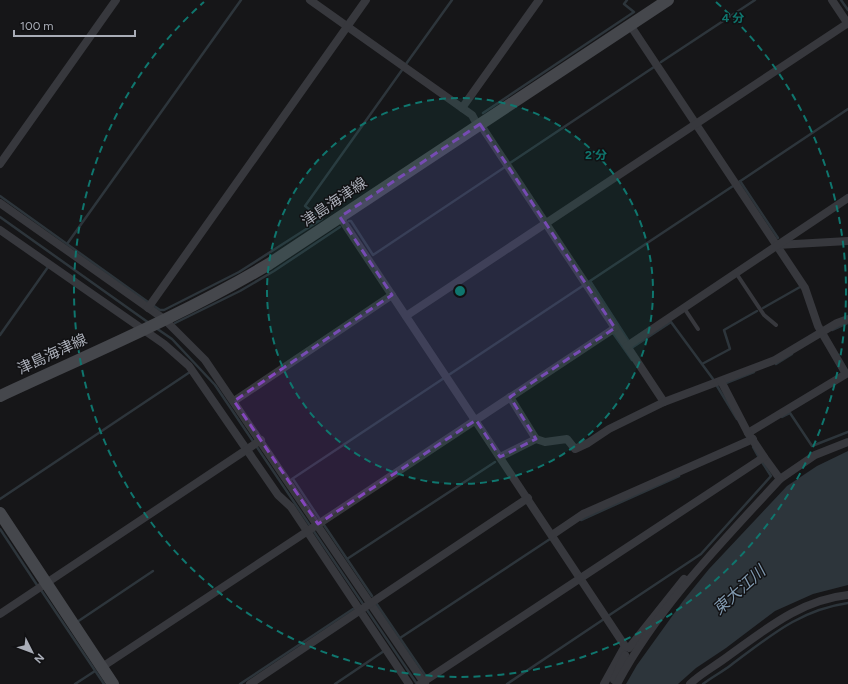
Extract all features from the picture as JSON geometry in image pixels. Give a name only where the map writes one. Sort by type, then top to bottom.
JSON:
[{"type":"main road","name":"津島海津線","points":[[0,396],[239,282],[668,0]]},
{"type":"main road","points":[[0,513],[113,684]]},
{"type":"street","points":[[0,164],[116,0]]},
{"type":"street","points":[[310,0],[472,115],[664,402]]},
{"type":"street","points":[[148,308],[366,0]]},
{"type":"street","points":[[462,108],[539,0]]},
{"type":"street","points":[[406,316],[848,23],[832,0]]},
{"type":"street","points":[[552,535],[583,514],[750,436],[847,374],[818,326],[805,288],[630,24]]},
{"type":"street","points":[[627,346],[848,198]]},
{"type":"street","points":[[0,203],[164,319],[205,360],[317,525],[409,684]]},
{"type":"street","points":[[340,217],[627,647]]},
{"type":"street","points":[[0,230],[145,328],[189,366],[248,449],[278,495],[291,507],[422,683],[764,457]]},
{"type":"street","points":[[777,245],[848,241]]},
{"type":"street","points":[[234,401],[392,295]]},
{"type":"street","points":[[510,397],[536,439],[546,442],[567,439],[575,449],[588,443],[609,429],[664,402],[775,360],[822,332],[848,319]]},
{"type":"street","points":[[102,667],[615,328]]},
{"type":"street","points":[[721,381],[750,436],[780,479]]},
{"type":"street","points":[[500,456],[536,439]]},
{"type":"street","points":[[0,614],[259,441]]},
{"type":"street","points":[[617,684],[635,652],[696,571],[780,479],[815,455],[848,442]]},
{"type":"street","points":[[250,684],[528,498]]},
{"type":"street","points":[[604,684],[627,647],[674,589],[690,574],[696,571]]},
{"type":"street","points":[[690,684],[784,616],[837,596],[848,595]]},
{"type":"street","points":[[612,684],[627,647]]},
{"type":"lane","points":[[736,272],[764,314],[776,325]]},
{"type":"lane","points":[[684,308],[698,329]]},
{"type":"highlighted area","points":[[480,124],[615,328],[510,397],[536,439],[500,457],[476,420],[318,524],[234,401],[392,295],[340,217]]},
{"type":"water","name":"東大江川","points":[[848,451],[848,585],[813,594],[775,611],[726,648],[696,668],[678,684],[626,684],[637,665],[683,601],[709,569],[787,486],[817,466]]},
{"type":"waterway","points":[[67,244],[241,0]]},
{"type":"waterway","points":[[406,64],[452,0]]},
{"type":"waterway","points":[[483,113],[634,12],[624,4],[627,0]]},
{"type":"waterway","points":[[661,62],[755,0]]},
{"type":"waterway","points":[[841,0],[848,10]]},
{"type":"waterway","points":[[510,163],[654,67]]},
{"type":"waterway","points":[[154,306],[160,310],[164,310],[239,272],[322,219],[305,206],[402,70]]},
{"type":"waterway","points":[[739,182],[848,109]]},
{"type":"waterway","points":[[349,221],[351,221],[373,255],[505,167]]},
{"type":"waterway","points":[[740,181],[778,238]]},
{"type":"waterway","points":[[292,479],[733,186]]},
{"type":"waterway","points":[[0,196],[148,302]]},
{"type":"waterway","points":[[0,217],[149,323]]},
{"type":"waterway","points":[[175,323],[240,291],[274,271],[340,227]]},
{"type":"waterway","points":[[0,335],[48,267],[47,266]]},
{"type":"waterway","points":[[590,281],[628,340]]},
{"type":"waterway","points":[[763,308],[800,287]]},
{"type":"waterway","points":[[702,364],[730,349],[724,330],[757,311]]},
{"type":"waterway","points":[[633,347],[671,322],[713,379]]},
{"type":"waterway","points":[[832,330],[848,323]]},
{"type":"waterway","points":[[156,328],[172,339],[215,385],[417,684]]},
{"type":"waterway","points":[[611,334],[613,333],[632,360]]},
{"type":"waterway","points":[[776,364],[792,354]]},
{"type":"waterway","points":[[0,499],[190,372]]},
{"type":"waterway","points":[[726,383],[754,372]]},
{"type":"waterway","points":[[717,386],[737,419]]},
{"type":"waterway","points":[[782,417],[790,413],[812,446],[848,432]]},
{"type":"waterway","points":[[753,447],[758,456]]},
{"type":"waterway","points":[[347,559],[495,462]]},
{"type":"waterway","points":[[608,616],[701,554],[771,476],[762,462]]},
{"type":"waterway","points":[[581,520],[679,476]]},
{"type":"waterway","points":[[293,479],[319,518]]},
{"type":"waterway","points":[[324,525],[372,596]]},
{"type":"waterway","points":[[0,529],[37,585]]},
{"type":"waterway","points":[[400,638],[550,539]]},
{"type":"waterway","points":[[77,622],[153,571]]},
{"type":"waterway","points":[[41,590],[104,684]]},
{"type":"waterway","points":[[376,603],[425,675]]},
{"type":"waterway","points":[[703,684],[728,668],[758,644],[799,618],[830,607],[848,603]]},
{"type":"waterway","points":[[240,684],[353,609]]},
{"type":"waterway","points":[[507,684],[604,619]]},
{"type":"waterway","points":[[335,684],[384,651]]},
{"type":"waterway","points":[[75,684],[95,671]]}]
